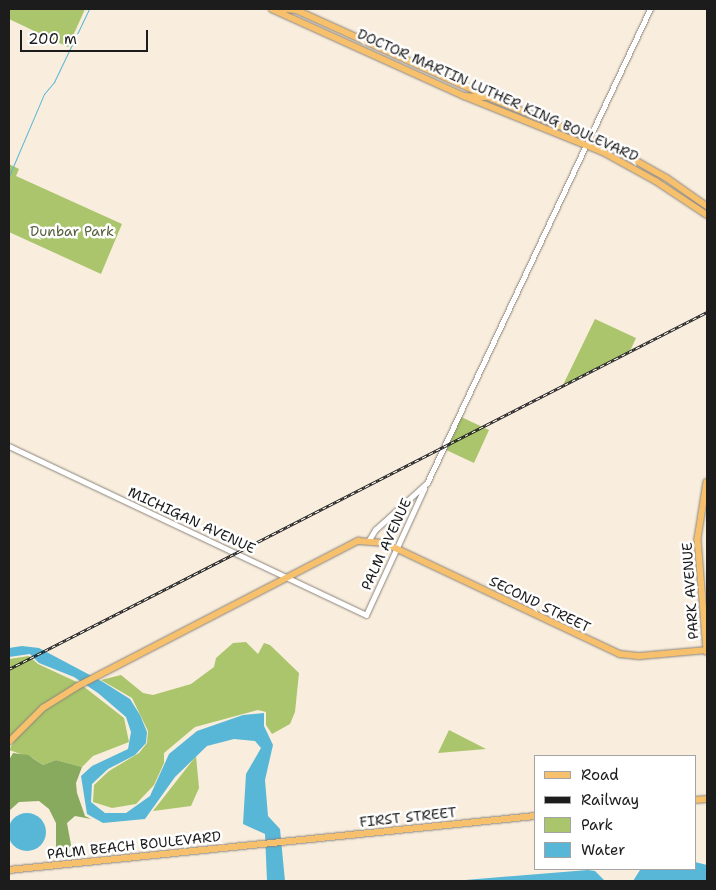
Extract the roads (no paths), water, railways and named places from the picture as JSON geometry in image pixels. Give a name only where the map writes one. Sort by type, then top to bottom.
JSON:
[{"type":"main road","name":"DOCTOR MARTIN LUTHER KING BOULEVARD","points":[[272,9],[464,96],[585,144],[649,177],[707,216]]},
{"type":"main road","name":"DOCTOR MARTIN LUTHER KING BOULEVARD","points":[[284,9],[295,9],[459,84],[589,136],[643,164],[707,206]]},
{"type":"main road","points":[[429,79],[453,87],[459,84]]},
{"type":"main road","points":[[464,96],[488,96]]},
{"type":"main road","name":"PARK AVENUE","points":[[707,482],[703,498],[698,556],[707,651]]},
{"type":"main road","points":[[9,742],[43,708],[76,687],[286,576],[352,543],[369,540]]},
{"type":"main road","name":"SECOND STREET","points":[[369,540],[397,549],[620,654],[640,656],[707,651]]},
{"type":"main road","name":"FIRST STREET","points":[[262,845],[534,816]]},
{"type":"main road","name":"PALM BEACH BOULEVARD","points":[[9,870],[262,845]]},
{"type":"street","name":"PALM AVENUE","points":[[366,614],[650,9]]},
{"type":"street","name":"MICHIGAN AVENUE","points":[[9,446],[366,614]]},
{"type":"street","points":[[369,540],[375,530],[427,483]]},
{"type":"water","points":[[22,646],[39,648],[103,682],[130,699],[140,715],[147,732],[146,743],[135,755],[108,769],[92,784],[91,802],[105,813],[126,813],[150,796],[169,754],[197,731],[243,715],[264,713],[264,726],[273,745],[265,780],[268,816],[280,829],[285,881],[267,881],[265,834],[243,824],[246,774],[261,748],[255,741],[234,739],[207,746],[175,777],[145,819],[103,823],[87,814],[81,776],[92,766],[128,749],[131,732],[126,717],[98,693],[74,677],[39,663],[30,654],[9,657],[9,648]]},
{"type":"water","points":[[27,813],[40,819],[46,832],[40,845],[27,851],[14,845],[8,832],[14,819]]},
{"type":"water","points":[[696,862],[707,865],[707,881],[633,881],[640,870],[696,870]]},
{"type":"water","points":[[595,871],[605,881],[453,881]]},
{"type":"waterway","points":[[9,176],[44,94],[54,82],[89,9]]},
{"type":"railway","points":[[9,669],[707,312]]},
{"type":"park label","name":"Dunbar Park","points":[[72,231]]}]
